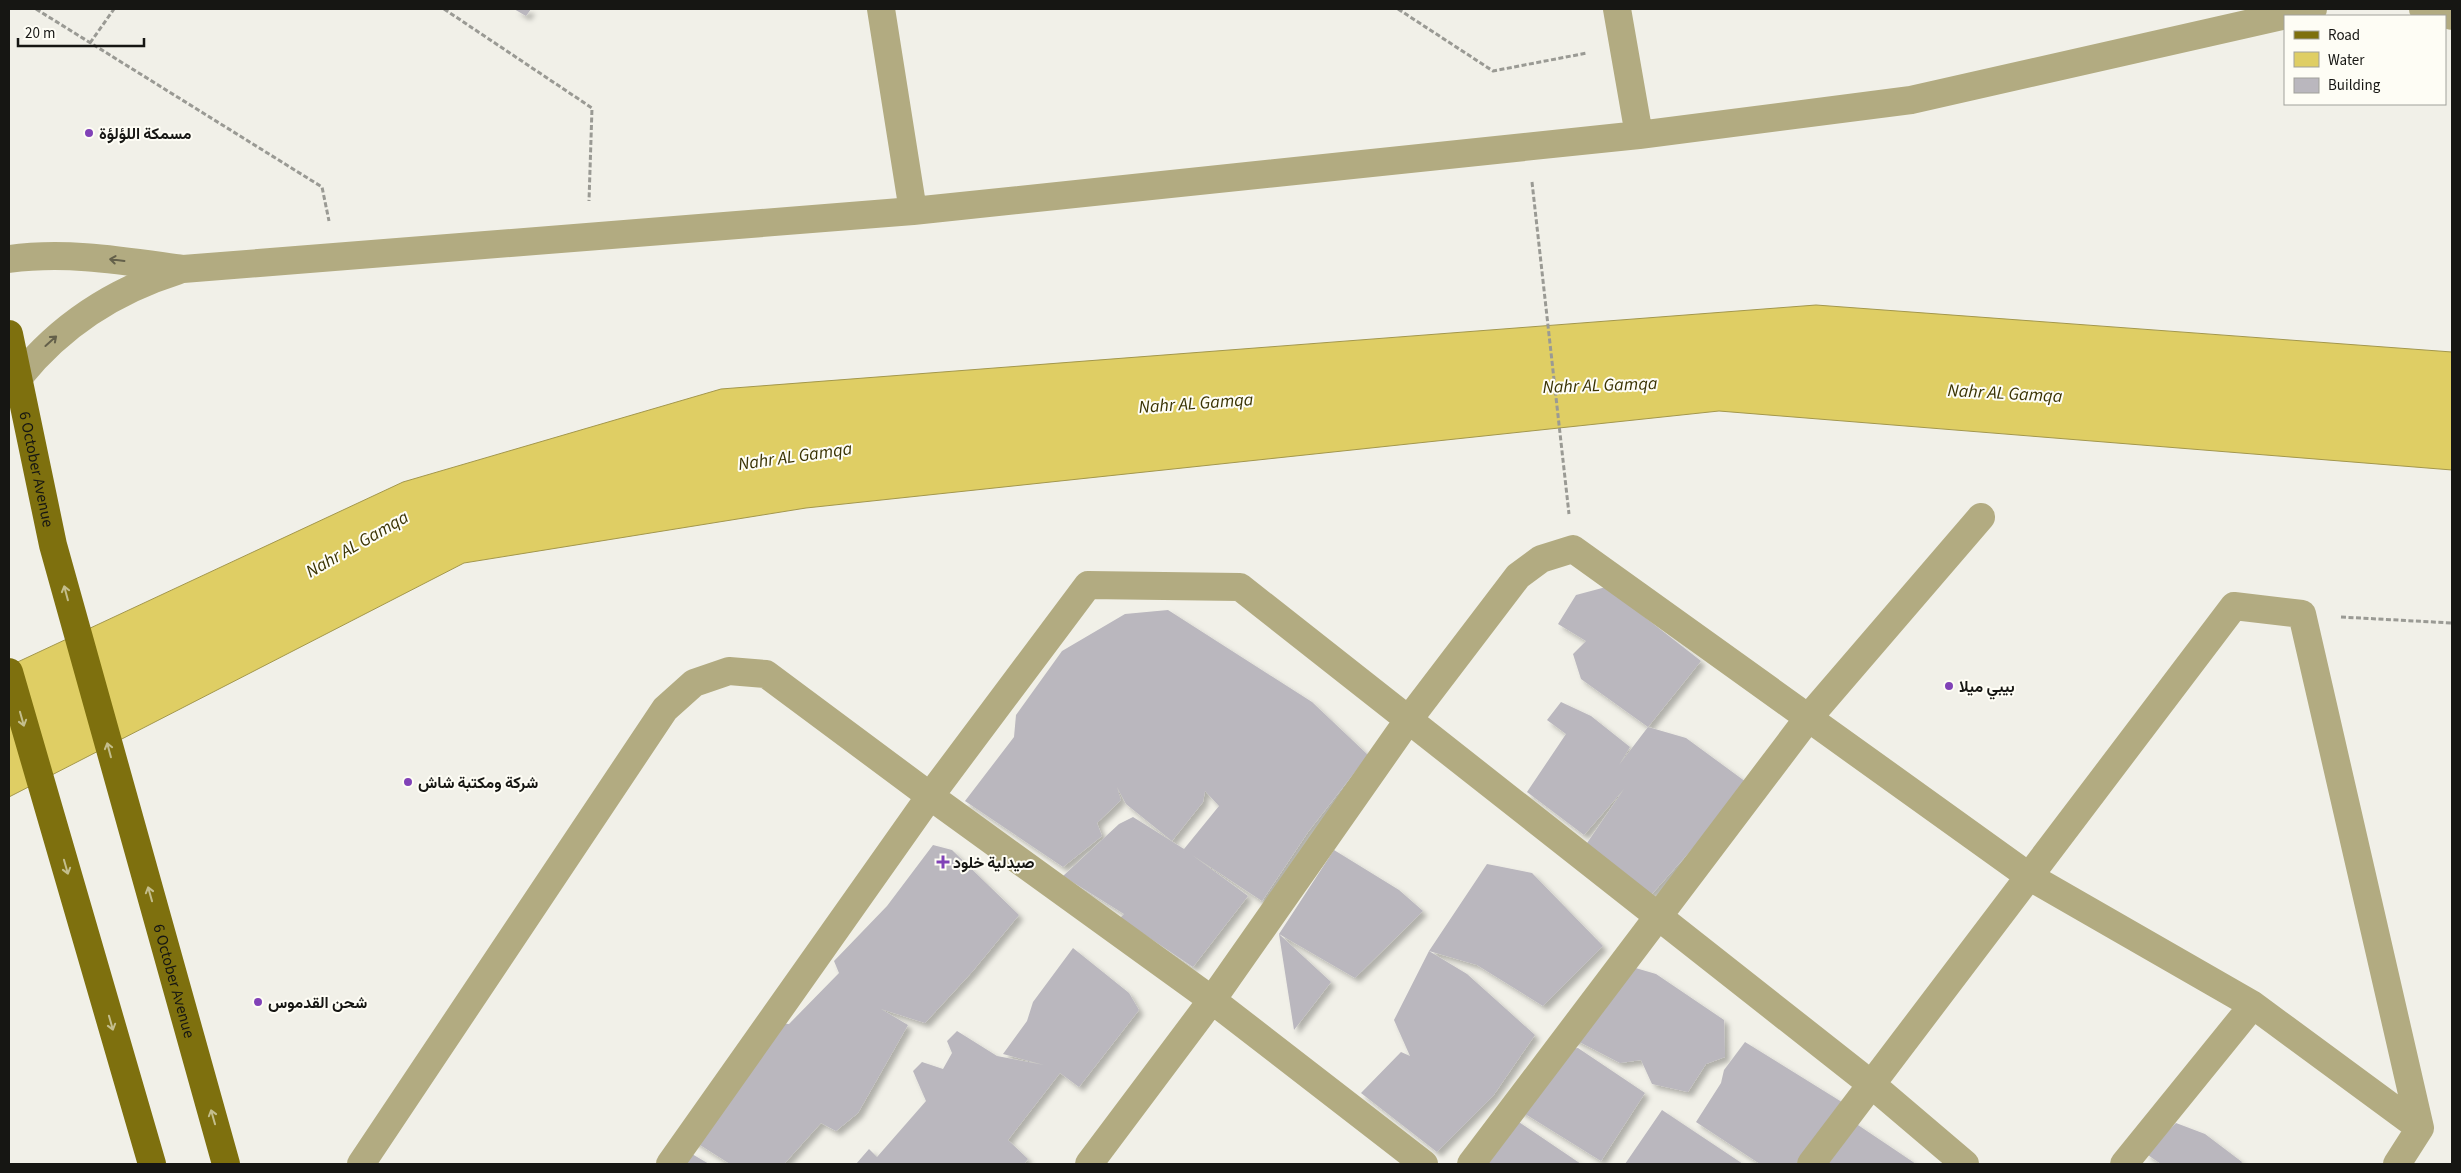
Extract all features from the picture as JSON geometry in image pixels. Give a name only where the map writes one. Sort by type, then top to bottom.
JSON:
[{"type":"main road","name":"6 October Avenue","points":[[9,334],[14,383],[28,433],[53,545],[226,1164]]},
{"type":"main road","points":[[9,672],[152,1164]]},
{"type":"street","points":[[881,9],[913,211]]},
{"type":"street","points":[[1617,9],[1638,135]]},
{"type":"street","points":[[2286,15],[2313,9]]},
{"type":"street","points":[[2423,9],[2452,16]]},
{"type":"street","points":[[9,259],[37,256],[82,256],[183,268],[913,211],[1528,147],[1911,100],[2284,16]]},
{"type":"street","points":[[14,383],[39,352],[91,309],[120,292],[183,268]]},
{"type":"street","points":[[1471,1164],[1808,717],[1980,517]]},
{"type":"street","points":[[1089,1164],[1212,1000],[1408,719],[1518,576],[1541,559],[1573,549],[2030,877],[2254,1005],[2420,1128]]},
{"type":"street","points":[[670,1164],[930,796],[1088,585],[1240,587],[1872,1084],[1966,1164]]},
{"type":"street","points":[[1811,1164],[2234,606],[2302,614],[2420,1128],[2397,1164]]},
{"type":"street","points":[[361,1164],[665,709],[694,682],[729,671],[766,674],[930,796],[1212,1000],[1424,1164]]},
{"type":"street","points":[[2124,1164],[2254,1005]]},
{"type":"path","points":[[36,9],[322,187],[336,256]]},
{"type":"path","points":[[90,43],[114,9]]},
{"type":"path","points":[[444,9],[592,108],[588,237]]},
{"type":"path","points":[[1398,9],[1493,71],[1623,46]]},
{"type":"path","points":[[1528,147],[1573,549]]},
{"type":"path","points":[[2302,614],[2452,623]]},
{"type":"water","name":"Nahr AL Gamqa","points":[[1816,305],[2452,352],[2452,470],[1719,411],[806,508],[464,563],[9,797],[9,666],[403,482],[721,389]]},
{"type":"building","points":[[514,9],[531,9],[526,16]]},
{"type":"building","points":[[1606,587],[1701,661],[1648,727],[1581,679],[1573,654],[1586,641],[1558,624],[1576,595]]},
{"type":"building","points":[[1168,610],[1312,702],[1368,755],[1308,832],[1262,901],[1192,855],[1248,896],[1193,967],[1120,918],[1124,914],[1063,876],[1119,824],[1133,817],[1184,849],[1219,806],[1205,791],[1203,802],[1172,841],[1126,804],[1117,787],[1121,800],[1097,823],[1102,836],[1063,867],[965,801],[1014,737],[1016,715],[1062,651],[1125,614]]},
{"type":"building","points":[[1561,702],[1591,716],[1630,747],[1619,765],[1648,727],[1686,738],[1746,782],[1701,839],[1651,895],[1585,846],[1624,789],[1584,835],[1527,792],[1566,734],[1547,720]]},
{"type":"building","points":[[933,845],[952,850],[1019,915],[972,972],[925,1023],[881,1009],[908,1025],[858,1113],[836,1131],[821,1123],[784,1164],[730,1164],[689,1138],[774,1023],[789,1024],[839,973],[834,961],[887,906]]},
{"type":"building","points":[[1334,850],[1399,890],[1423,911],[1355,978],[1279,934]]},
{"type":"building","points":[[1487,864],[1532,873],[1603,946],[1543,1006],[1477,965],[1429,951]]},
{"type":"building","points":[[1279,934],[1331,982],[1294,1030]]},
{"type":"building","points":[[1073,948],[1129,993],[1139,1010],[1079,1087],[1060,1073],[1008,1140],[1028,1159],[1024,1164],[856,1164],[869,1149],[877,1157],[926,1101],[913,1071],[922,1062],[943,1069],[952,1053],[947,1041],[957,1031],[997,1056],[1044,1065],[1003,1054],[1027,1021],[1033,1002]]},
{"type":"building","points":[[1429,951],[1467,974],[1535,1035],[1493,1096],[1437,1152],[1361,1093],[1401,1052],[1410,1056],[1394,1020]]},
{"type":"building","points":[[1615,962],[1656,974],[1724,1020],[1725,1057],[1706,1064],[1688,1092],[1652,1084],[1641,1060],[1620,1063],[1564,1034]]},
{"type":"building","points":[[1745,1042],[1845,1104],[1797,1164],[1760,1164],[1696,1122],[1721,1083],[1724,1070]]},
{"type":"building","points":[[1578,1048],[1645,1093],[1601,1161],[1506,1102],[1546,1052]]},
{"type":"building","points":[[1662,1110],[1743,1164],[1625,1164]]},
{"type":"building","points":[[1507,1114],[1581,1164],[1464,1164]]},
{"type":"building","points":[[1849,1119],[1916,1164],[1815,1164]]},
{"type":"building","points":[[2176,1123],[2205,1134],[2242,1162],[2241,1164],[2161,1164],[2145,1153]]},
{"type":"building","points":[[692,1154],[709,1164],[682,1164]]},
{"type":"place","name":"مسمكة اللؤلؤة","points":[[89,133]]},
{"type":"place","name":"بيبي ميلا","points":[[1949,686]]},
{"type":"place","name":"شركة ومكتبة شاش","points":[[408,782]]},
{"type":"place","name":"صيدلية خلود","points":[[943,862]]},
{"type":"place","name":"شحن القدموس","points":[[258,1002]]}]
